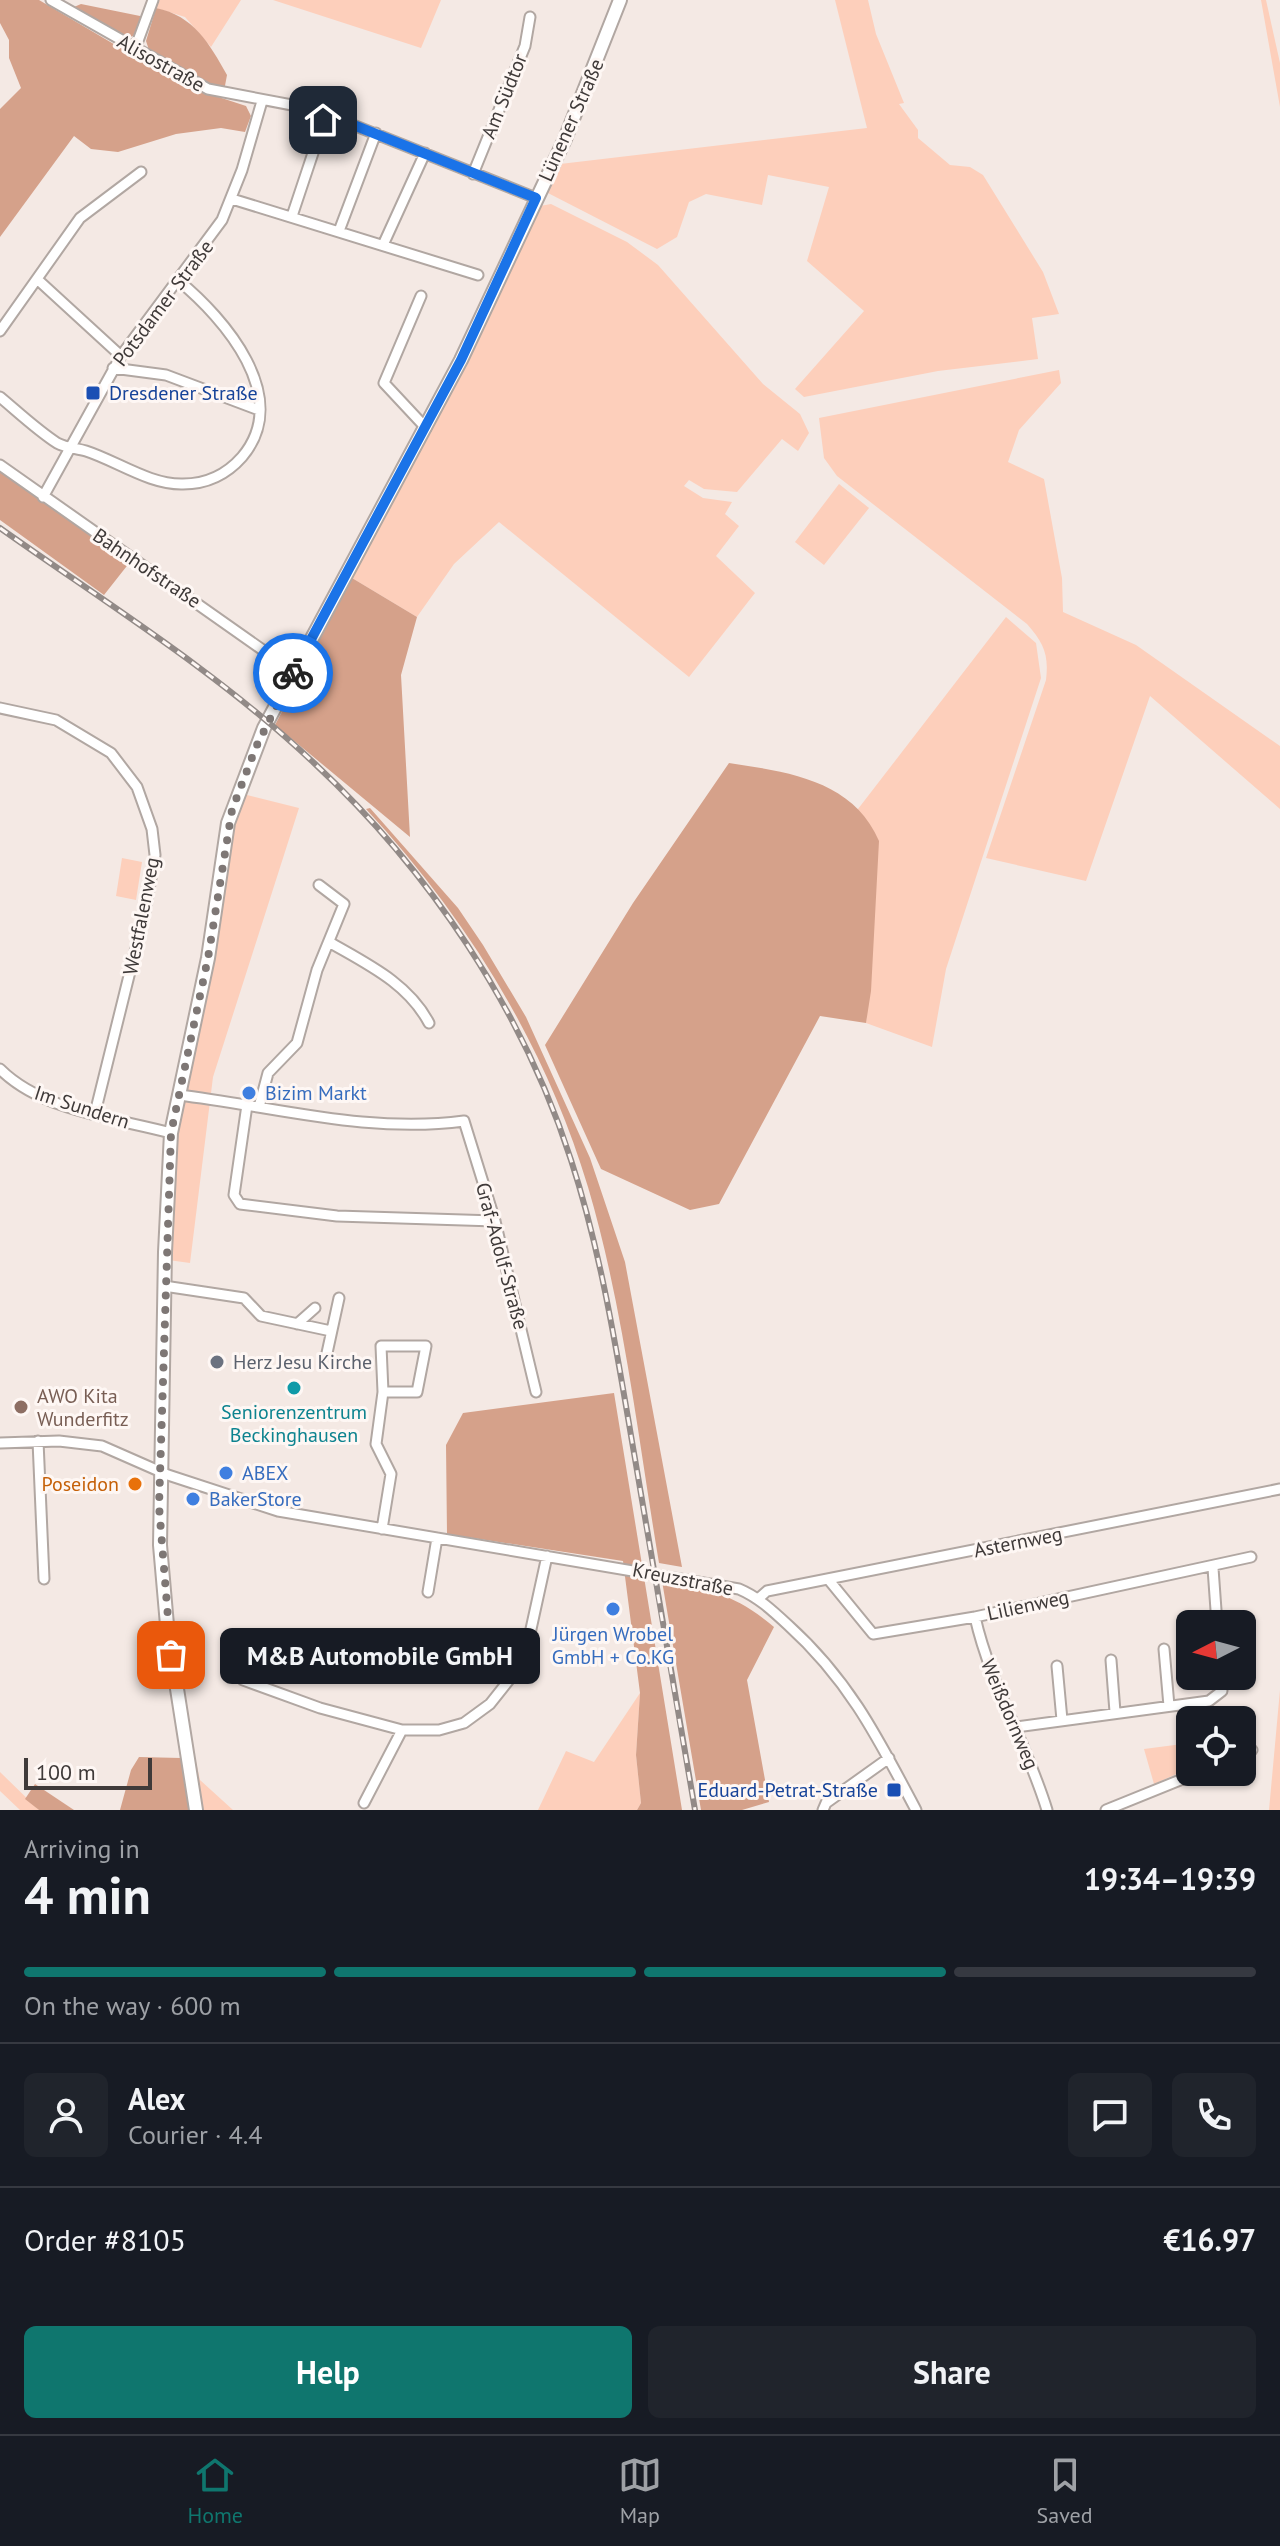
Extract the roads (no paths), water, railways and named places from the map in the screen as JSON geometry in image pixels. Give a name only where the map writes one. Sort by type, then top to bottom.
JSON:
[{"type":"main road","name":"Lünener Straße","points":[[196,1810],[165,1604],[160,1545],[168,1172],[171,1133],[208,958],[232,810],[256,747],[426,428],[565,139],[620,0]]},
{"type":"street","name":"Alisostraße","points":[[51,0],[199,85],[226,95],[326,114],[536,198]]},
{"type":"street","points":[[135,49],[153,0]]},
{"type":"street","name":"Am Südtor","points":[[473,174],[525,46],[530,17]]},
{"type":"street","name":"Potsdamer Straße","points":[[43,497],[113,368],[213,236],[232,199],[262,101]]},
{"type":"street","points":[[292,216],[326,114]]},
{"type":"street","points":[[339,231],[376,133]]},
{"type":"street","points":[[383,245],[425,153]]},
{"type":"street","points":[[0,331],[80,218],[141,172]]},
{"type":"street","points":[[232,199],[478,275]]},
{"type":"street","points":[[37,279],[121,356]]},
{"type":"street","points":[[0,397],[68,448],[165,482],[197,483],[224,473],[246,452],[259,410],[254,378],[238,344],[211,309],[179,281]]},
{"type":"street","points":[[421,296],[384,383],[426,428]]},
{"type":"street","points":[[113,368],[166,375],[259,410]]},
{"type":"street","name":"Bahnhofstraße","points":[[0,465],[294,672]]},
{"type":"street","name":"Westfalenweg","points":[[0,708],[56,720],[111,753],[137,787],[152,829],[152,875],[95,1113]]},
{"type":"street","points":[[178,1095],[259,1107],[271,1069],[297,1043],[317,970],[344,904],[319,885]]},
{"type":"street","points":[[329,942],[405,990],[419,1005],[429,1023]]},
{"type":"street","name":"Im Sundern","points":[[0,1069],[28,1090],[95,1113],[171,1133]]},
{"type":"street","points":[[247,1105],[234,1195],[240,1204],[337,1216],[495,1221]]},
{"type":"street","name":"Graf-Adolf-Straße","points":[[259,1107],[388,1125],[464,1121],[495,1221],[536,1392]]},
{"type":"street","points":[[164,1286],[244,1298],[261,1316],[331,1331]]},
{"type":"street","points":[[327,1353],[339,1298]]},
{"type":"street","points":[[297,1324],[315,1308]]},
{"type":"street","points":[[382,1529],[391,1482],[389,1466],[376,1444],[383,1392],[381,1346],[426,1346],[417,1392],[383,1392]]},
{"type":"street","points":[[38,1441],[44,1579]]},
{"type":"street","name":"Kreuzstraße","points":[[0,1443],[38,1441],[102,1446],[160,1472],[264,1507],[739,1589],[758,1599],[833,1669],[863,1710],[916,1810]]},
{"type":"street","name":"Asternweg","points":[[758,1599],[767,1591],[1280,1489]]},
{"type":"street","points":[[428,1592],[437,1538]]},
{"type":"street","points":[[243,1680],[331,1711],[402,1730],[439,1730],[464,1723],[490,1704],[518,1673],[527,1653],[547,1556]]},
{"type":"street","name":"Lilienweg","points":[[828,1579],[873,1634],[975,1617],[1213,1568],[1251,1557]]},
{"type":"street","points":[[1213,1568],[1216,1610]]},
{"type":"street","name":"Weißdornweg","points":[[975,1617],[982,1648],[1033,1765],[1047,1810]]},
{"type":"street","points":[[1164,1649],[1169,1706]]},
{"type":"street","points":[[1111,1660],[1115,1712]]},
{"type":"street","points":[[1057,1666],[1062,1720]]},
{"type":"street","points":[[1016,1727],[1209,1701],[1222,1690]]},
{"type":"street","points":[[364,1803],[402,1730]]},
{"type":"street","points":[[823,1810],[826,1803],[889,1758]]},
{"type":"street","points":[[1106,1810],[1176,1782]]},
{"type":"railway","points":[[0,528],[201,669],[314,763],[396,849],[468,945],[499,997],[551,1104],[592,1232],[615,1342],[695,1810]]},
{"type":"place","name":"Dresdener Straße","points":[[93,393]]},
{"type":"place","name":"Bizim Markt","points":[[249,1093]]},
{"type":"place","name":"Herz Jesu Kirche","points":[[217,1362]]},
{"type":"place","name":"Seniorenzentrum Beckinghausen","points":[[294,1388]]},
{"type":"place","name":"AWO Kita Wunderfitz","points":[[21,1407]]},
{"type":"place","name":"ABEX","points":[[226,1473]]},
{"type":"place","name":"Poseidon","points":[[135,1484]]},
{"type":"place","name":"BakerStore","points":[[193,1499]]},
{"type":"place","name":"Jürgen Wrobel GmbH + Co.KG","points":[[613,1609]]},
{"type":"place","name":"M&B Automobile GmbH","points":[[171,1655]]},
{"type":"place","name":"Eduard-Petrat-Straße","points":[[894,1790]]}]
